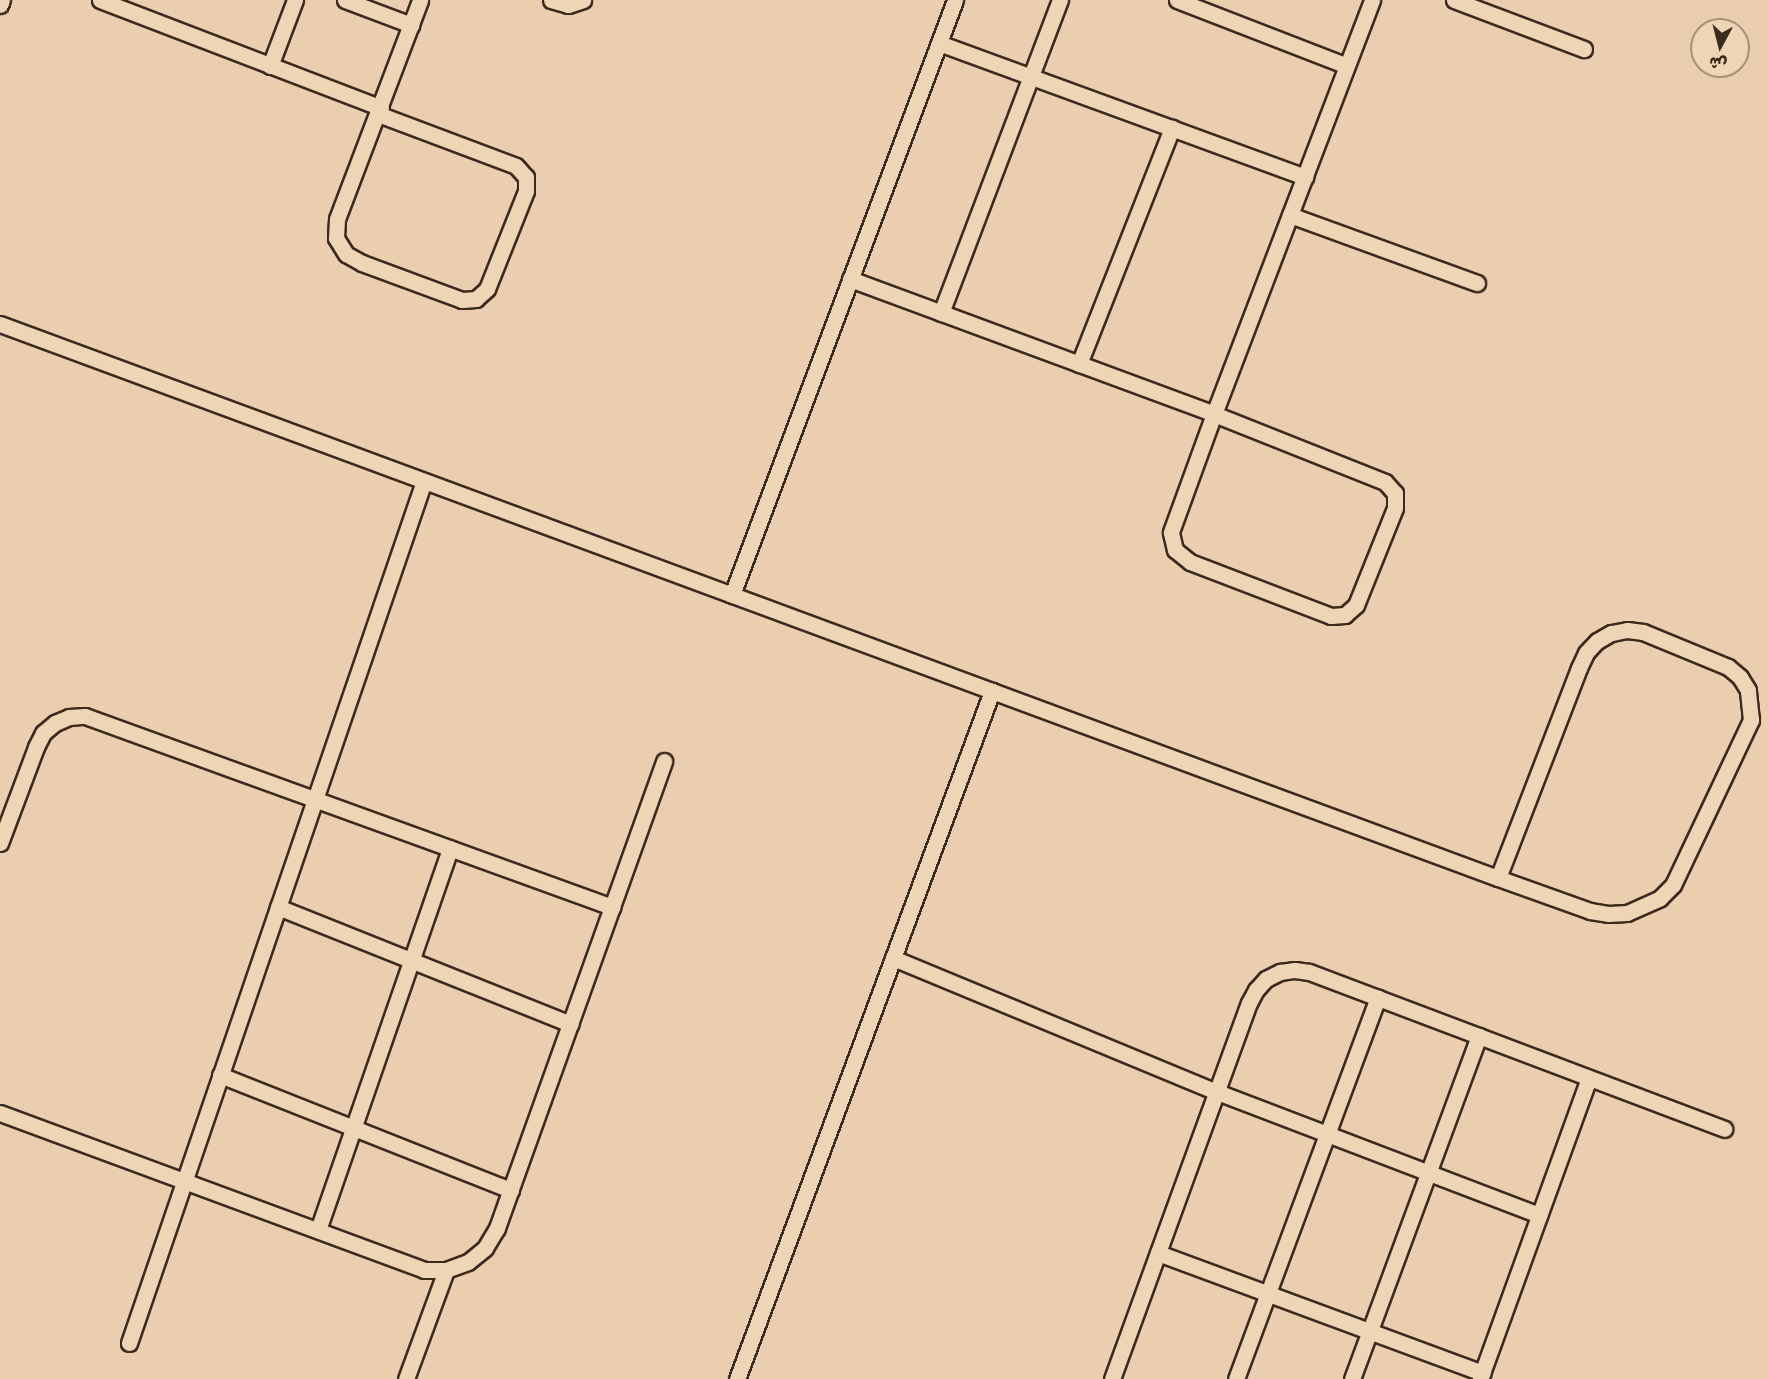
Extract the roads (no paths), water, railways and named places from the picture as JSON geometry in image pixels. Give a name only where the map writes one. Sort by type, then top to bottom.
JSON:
[{"type":"lane","points":[[0,5],[2,0]]},
{"type":"lane","points":[[270,66],[295,0]]},
{"type":"lane","points":[[345,0],[411,25]]},
{"type":"lane","points":[[110,2],[270,66],[379,111],[516,166],[526,177],[526,191],[487,289],[476,299],[462,300],[362,263],[339,247],[335,228],[337,219],[379,111],[420,0]]},
{"type":"lane","points":[[551,0],[568,5],[583,0]]},
{"type":"lane","points":[[732,595],[955,0]]},
{"type":"lane","points":[[941,313],[1060,0]]},
{"type":"lane","points":[[1177,0],[1347,66]]},
{"type":"lane","points":[[850,279],[1214,414],[1385,482],[1391,487],[1396,500],[1395,508],[1356,605],[1345,615],[1331,616],[1197,566],[1181,557],[1175,550],[1171,532],[1173,522],[1214,414],[1290,214],[1305,177],[1372,0]]},
{"type":"lane","points":[[1454,0],[1584,50]]},
{"type":"lane","points":[[939,43],[1305,177]]},
{"type":"lane","points":[[1079,364],[1173,128]]},
{"type":"lane","points":[[1290,214],[1477,283]]},
{"type":"lane","points":[[0,324],[1498,878],[1590,911],[1608,914],[1626,913],[1660,898],[1673,885],[1751,720],[1748,690],[1740,677],[1728,667],[1643,632],[1619,631],[1597,641],[1586,654],[1579,668],[1498,878]]},
{"type":"lane","points":[[129,1343],[424,481]]},
{"type":"lane","points":[[737,1379],[992,691]]},
{"type":"lane","points":[[0,843],[43,733],[55,723],[69,717],[85,716],[100,719],[612,907]]},
{"type":"lane","points":[[0,1113],[424,1270],[446,1270],[468,1262],[485,1248],[497,1228],[664,761]]},
{"type":"lane","points":[[318,1230],[450,848]]},
{"type":"lane","points":[[278,907],[570,1024]]},
{"type":"lane","points":[[893,958],[1217,1092],[1539,1215]]},
{"type":"lane","points":[[1112,1379],[1249,1003],[1256,990],[1266,979],[1280,972],[1294,970],[1309,972],[1724,1129]]},
{"type":"lane","points":[[1236,1379],[1378,998]]},
{"type":"lane","points":[[1352,1379],[1479,1036]]},
{"type":"lane","points":[[220,1075],[511,1190]]},
{"type":"lane","points":[[1158,1253],[1369,1331],[1481,1376],[1588,1077]]},
{"type":"lane","points":[[406,1379],[446,1270]]}]
